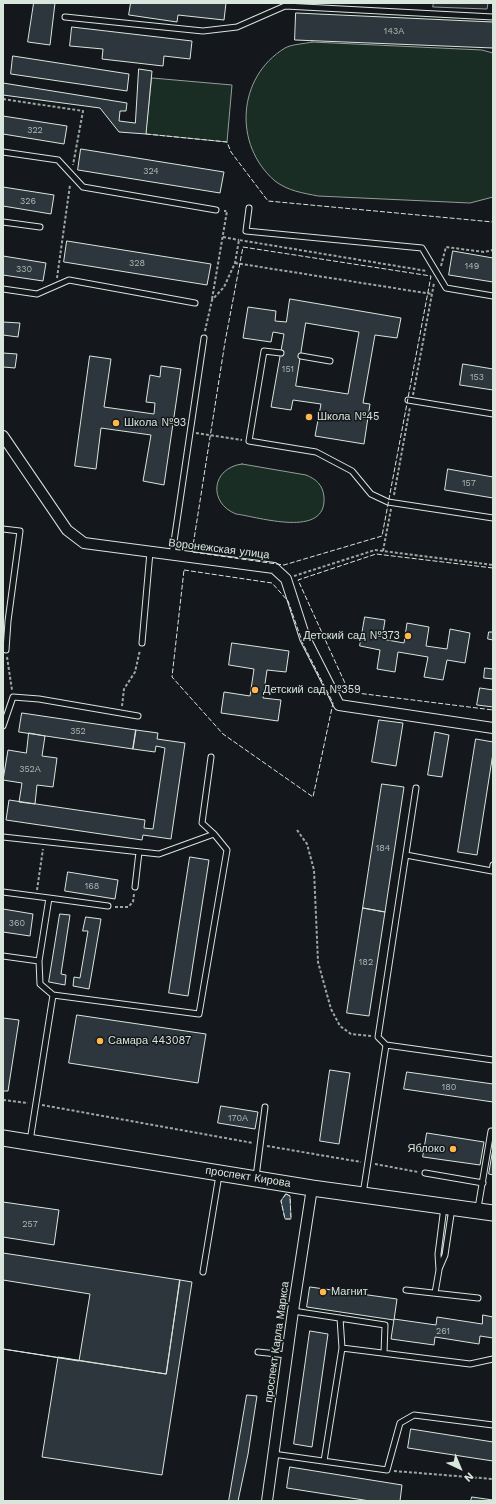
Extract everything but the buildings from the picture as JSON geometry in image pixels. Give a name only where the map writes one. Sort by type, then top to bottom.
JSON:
[{"type":"main road","name":"проспект Кирова","points":[[3,1138],[312,1188],[493,1213]]},
{"type":"street","name":"Воронежская улица","points":[[3,436],[67,530],[84,543],[274,568],[286,579]]},
{"type":"street","points":[[286,579],[305,638],[339,705],[493,728]]},
{"type":"street","name":"проспект Карла Маркса","points":[[269,1499],[273,1454],[312,1188]]},
{"type":"lane","points":[[65,17],[203,31],[237,27],[285,6],[493,17]]},
{"type":"lane","points":[[3,152],[58,160],[83,187],[216,210]]},
{"type":"lane","points":[[249,208],[246,231],[422,248],[446,288],[493,296]]},
{"type":"lane","points":[[3,222],[40,227]]},
{"type":"lane","points":[[3,289],[37,294],[69,280],[195,303]]},
{"type":"lane","points":[[172,555],[204,338]]},
{"type":"lane","points":[[280,353],[264,351],[249,441],[316,452],[352,471],[370,494],[392,503],[493,518]]},
{"type":"lane","points":[[301,356],[330,361]]},
{"type":"lane","points":[[410,400],[493,414]]},
{"type":"lane","points":[[3,529],[20,532],[6,621],[6,650]]},
{"type":"lane","points":[[142,644],[150,552]]},
{"type":"lane","points":[[3,726],[12,697],[39,699],[138,716]]},
{"type":"lane","points":[[49,898],[39,961],[40,984],[53,995],[199,1014],[227,850],[214,834],[202,823],[211,757]]},
{"type":"lane","points":[[416,788],[378,1037],[386,1045],[493,1060]]},
{"type":"lane","points":[[3,837],[159,854],[214,834]]},
{"type":"lane","points":[[135,887],[139,852]]},
{"type":"lane","points":[[406,855],[492,871],[493,865]]},
{"type":"lane","points":[[3,892],[108,906]]},
{"type":"lane","points":[[3,956],[39,961]]},
{"type":"lane","points":[[30,1142],[53,995]]},
{"type":"lane","points":[[362,1195],[386,1045]]},
{"type":"lane","points":[[256,1178],[265,1108]]},
{"type":"lane","points":[[477,1211],[483,1183],[490,1131]]},
{"type":"lane","points":[[203,1272],[220,1172]]},
{"type":"lane","points":[[425,1173],[483,1183]]},
{"type":"lane","points":[[439,1270],[438,1254],[448,1207]]},
{"type":"lane","points":[[435,1293],[439,1270],[445,1255],[448,1207]]},
{"type":"lane","points":[[406,1290],[478,1298]]},
{"type":"lane","points":[[293,1311],[385,1325],[384,1353]]},
{"type":"lane","points":[[324,1461],[342,1348],[340,1318]]},
{"type":"lane","points":[[342,1348],[470,1364],[493,1359]]},
{"type":"lane","points":[[258,1352],[287,1355]]},
{"type":"lane","points":[[273,1454],[387,1470],[400,1422],[414,1415],[493,1425]]},
{"type":"path","points":[[206,326],[212,300],[227,211],[216,210]]},
{"type":"path","points":[[222,237],[436,272]]},
{"type":"path","points":[[212,300],[224,287],[235,263],[239,240]]},
{"type":"path","points":[[383,551],[410,400],[436,272],[442,265],[446,247],[484,252],[493,250]]},
{"type":"path","points":[[235,263],[432,294]]},
{"type":"path","points":[[190,432],[249,441]]},
{"type":"path","points":[[286,579],[375,550],[493,565]]},
{"type":"path","points":[[122,713],[124,689],[135,672],[142,644]]},
{"type":"path","points":[[6,650],[12,697]]},
{"type":"path","points":[[297,830],[307,844],[314,870],[318,962],[330,1009],[340,1026],[351,1034],[378,1037]]},
{"type":"path","points":[[36,896],[44,842]]},
{"type":"path","points":[[108,906],[122,908],[128,907],[133,902],[135,887]]},
{"type":"path","points":[[3,1100],[36,1104],[260,1145],[425,1173]]},
{"type":"path","points":[[387,1470],[493,1479]]},
{"type":"green space","points":[[312,42],[482,50],[493,53],[493,197],[470,203],[318,196],[301,193],[275,181],[261,166],[252,149],[247,131],[246,112],[250,93],[257,76],[269,61],[285,48]]},
{"type":"green space","points":[[152,78],[232,85],[227,142],[146,134]]},
{"type":"green space","points":[[242,464],[306,475],[313,478],[322,489],[324,497],[322,510],[315,518],[304,522],[290,522],[275,521],[236,514],[227,509],[217,494],[219,479],[224,472],[232,467]]},
{"type":"shaded area","points":[[434,3],[488,3],[487,9],[433,7]]},
{"type":"water","points":[[286,1194],[290,1196],[291,1219],[285,1219],[281,1201]]},
{"type":"fence","points":[[146,134],[227,142],[231,152],[268,201],[493,222]]},
{"type":"fence","points":[[243,247],[431,276],[382,536],[284,565],[192,552],[225,342],[243,247]]},
{"type":"fence","points":[[493,568],[376,554],[298,580],[349,692],[493,710]]},
{"type":"fence","points":[[184,570],[272,583],[288,601],[303,644],[333,703],[313,797],[223,734],[172,677],[184,570]]},
{"type":"fence","points":[[286,1194],[290,1196],[291,1219],[285,1219],[281,1201],[286,1194]]},
{"type":"place","name":"Школа №45","points":[[309,417]]},
{"type":"place","name":"Школа №93","points":[[116,423]]},
{"type":"place","name":"Детский сад №373","points":[[408,636]]},
{"type":"place","name":"Детский сад №359","points":[[255,690]]},
{"type":"place","name":"Самара 443087","points":[[100,1041]]},
{"type":"place","name":"Яблоко","points":[[453,1149]]},
{"type":"place","name":"Магнит","points":[[323,1292]]}]
